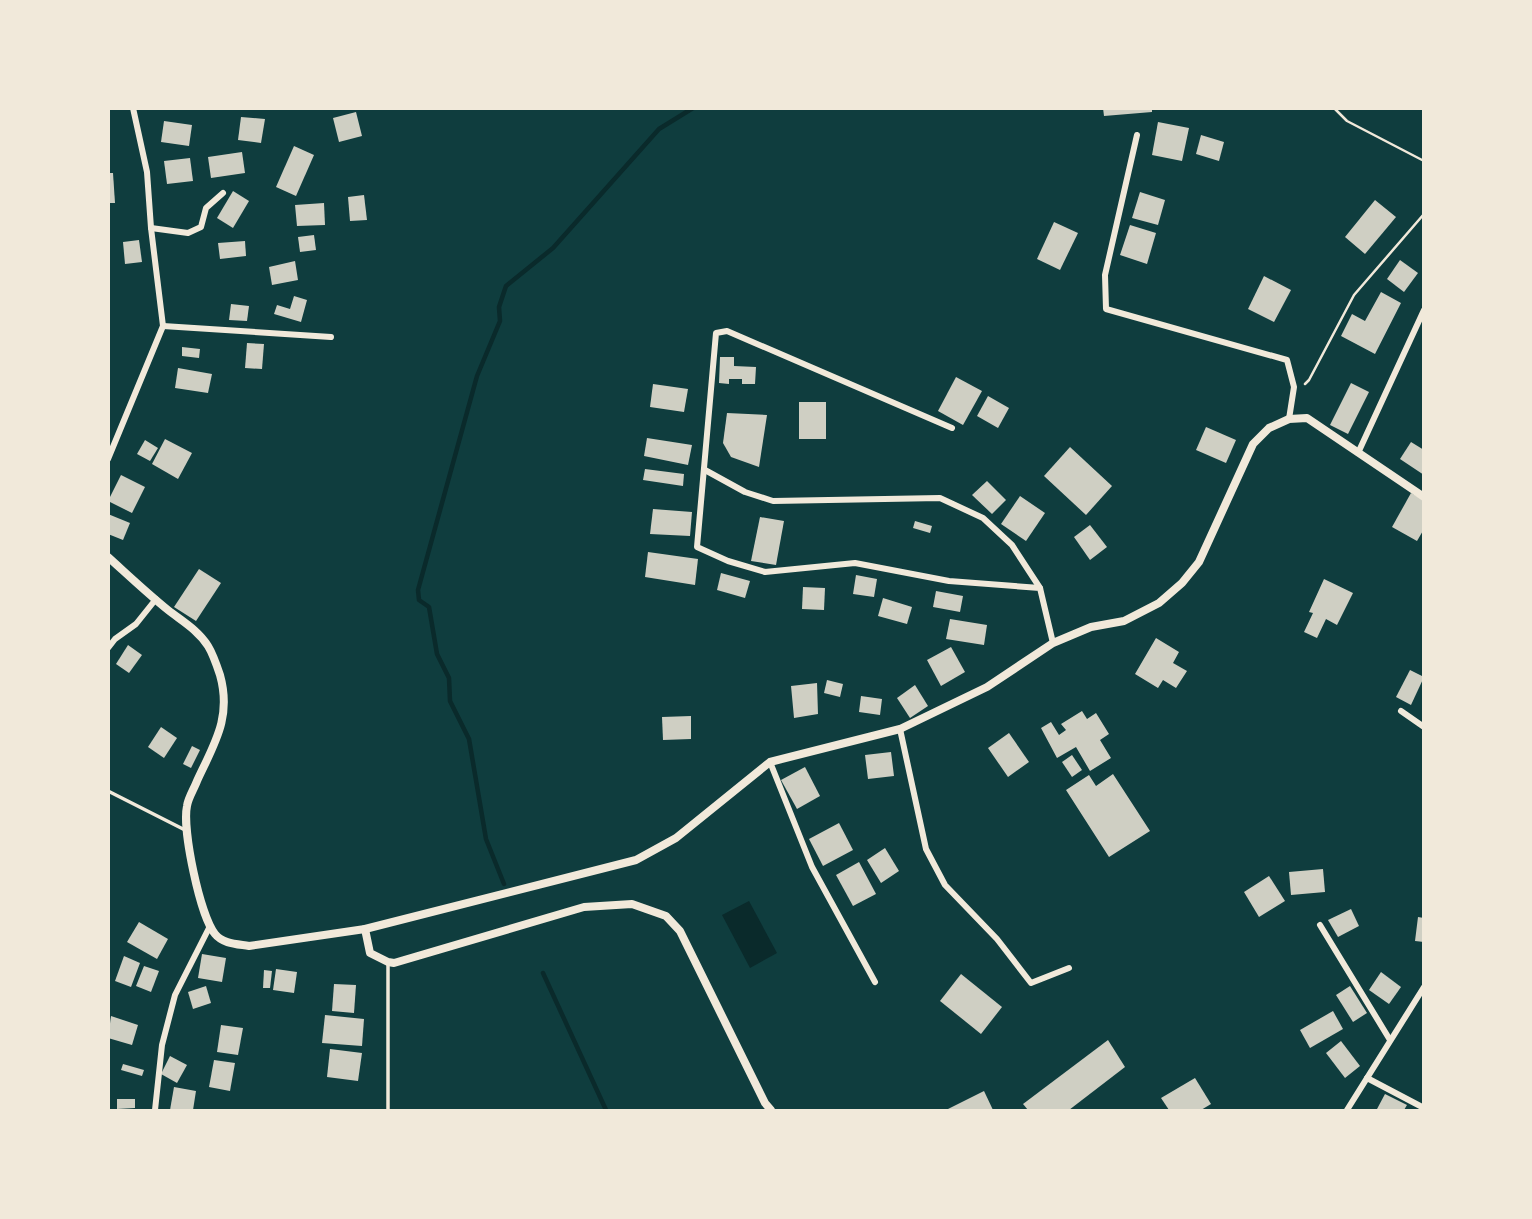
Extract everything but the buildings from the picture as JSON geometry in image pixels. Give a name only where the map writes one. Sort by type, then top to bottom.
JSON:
[{"type":"street","points":[[108,459],[163,326],[147,172],[133,108]]},
{"type":"street","points":[[1137,135],[1105,275],[1107,309],[1287,360],[1294,387],[1289,419]]},
{"type":"street","points":[[151,228],[188,233],[201,227],[206,208],[223,193]]},
{"type":"street","points":[[1358,453],[1423,310]]},
{"type":"street","points":[[163,326],[331,337]]},
{"type":"street","points":[[951,428],[727,331],[716,333],[697,547],[728,561],[765,572],[855,563],[949,581],[1040,588]]},
{"type":"street","points":[[108,557],[193,628],[208,646],[220,677],[224,701],[223,723],[187,805],[187,831],[203,913],[210,926],[221,939],[249,946],[365,929],[636,860],[676,838],[770,762],[900,729],[987,687],[1053,643],[1091,627],[1124,621],[1158,603],[1182,583],[1199,562],[1254,444],[1269,428],[1289,419],[1307,418],[1423,497]]},
{"type":"street","points":[[705,470],[745,492],[773,501],[940,498],[983,518],[1012,545],[1040,588],[1053,643]]},
{"type":"street","points":[[108,648],[115,639],[136,624],[156,599]]},
{"type":"street","points":[[1401,710],[1423,727]]},
{"type":"street","points":[[900,729],[926,849],[945,885],[997,939],[1031,983],[1069,968]]},
{"type":"street","points":[[770,762],[812,867],[876,982]]},
{"type":"street","points":[[365,929],[370,953],[394,963],[583,907],[632,904],[666,916],[680,931],[771,1111]]},
{"type":"street","points":[[1320,925],[1390,1040]]},
{"type":"street","points":[[155,1111],[162,1045],[175,995],[210,926]]},
{"type":"street","points":[[1347,1111],[1423,987]]},
{"type":"street","points":[[1367,1078],[1423,1108]]},
{"type":"lane","points":[[108,791],[187,831]]},
{"type":"lane","points":[[388,962],[388,1111]]},
{"type":"path","points":[[1334,108],[1348,121],[1423,161]]},
{"type":"path","points":[[1292,396],[1309,380],[1354,295],[1423,214]]},
{"type":"water","points":[[749,901],[777,953],[750,968],[722,915]]},
{"type":"waterway","points":[[504,884],[486,839],[469,739],[450,701],[449,678],[437,654],[429,607],[419,600],[418,590],[477,376],[500,321],[499,307],[506,286],[553,248],[659,129],[693,108]]},
{"type":"waterway","points":[[543,973],[606,1110]]}]
